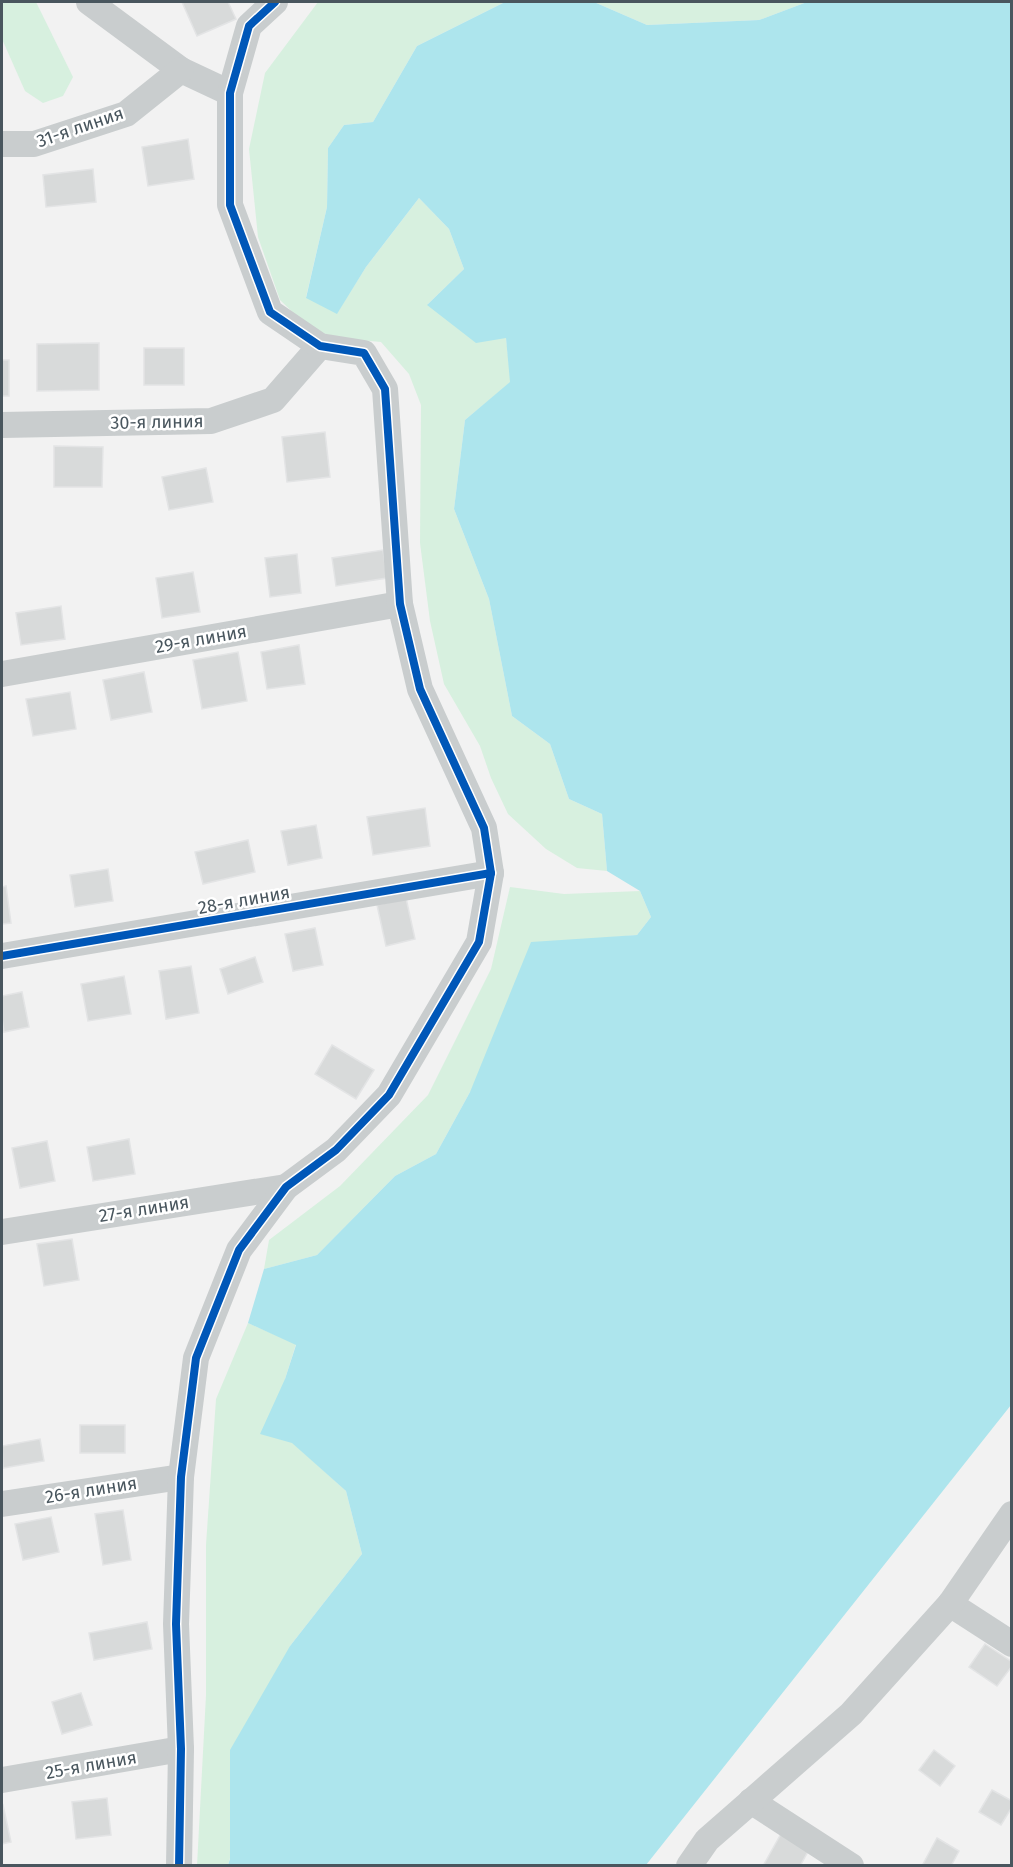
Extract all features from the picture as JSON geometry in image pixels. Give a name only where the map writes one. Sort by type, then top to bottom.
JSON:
[{"type":"street","points":[[89,2],[181,70],[230,93]]},
{"type":"street","points":[[179,1866],[181,1749],[176,1624],[181,1476],[196,1358],[239,1250],[286,1187],[336,1150],[389,1095],[479,942],[491,873],[484,828],[420,689],[400,604],[385,389],[364,353],[320,346],[270,312],[230,205],[230,93],[249,26],[275,2]]},
{"type":"street","name":"31-я линия","points":[[2,144],[34,144],[126,114],[181,70]]},
{"type":"street","name":"30-я линия","points":[[2,425],[211,421],[273,400],[320,346]]},
{"type":"street","name":"29-я линия","points":[[2,674],[400,604]]},
{"type":"street","name":"28-я линия","points":[[2,956],[491,873]]},
{"type":"street","name":"27-я линия","points":[[2,1232],[286,1187]]},
{"type":"street","name":"26-я линия","points":[[2,1504],[181,1476]]},
{"type":"street","points":[[689,1866],[707,1840],[851,1714],[950,1604],[1011,1514]]},
{"type":"street","points":[[950,1604],[1011,1644]]},
{"type":"street","name":"25-я линия","points":[[2,1780],[181,1749]]},
{"type":"street","points":[[751,1801],[851,1866]]},
{"type":"green space","points":[[2,2],[36,2],[73,77],[63,96],[43,103],[25,91],[2,39]]},
{"type":"green space","points":[[318,2],[505,2],[417,46],[373,122],[344,125],[328,148],[327,207],[306,297],[337,313],[366,267],[419,198],[449,229],[464,269],[428,304],[506,338],[511,382],[465,420],[454,509],[489,599],[512,716],[550,744],[569,799],[602,814],[607,871],[577,868],[546,849],[508,814],[491,778],[480,746],[444,684],[430,621],[420,543],[421,405],[409,374],[381,342],[337,338],[309,328],[280,300],[258,237],[249,149],[265,73]]},
{"type":"green space","points":[[594,2],[807,2],[759,20],[647,25]]},
{"type":"green space","points":[[510,887],[564,894],[640,891],[651,917],[637,935],[615,937],[470,1092],[436,1154],[395,1176],[317,1255],[264,1269],[269,1240],[340,1186],[428,1095],[491,969]]},
{"type":"green space","points":[[248,1323],[296,1344],[285,1379],[292,1442],[346,1491],[362,1554],[290,1646],[228,1865],[197,1866],[206,1695],[206,1545],[216,1399]]},
{"type":"water","points":[[505,2],[594,2],[647,25],[759,20],[807,2],[1011,2],[1011,1405],[646,1865],[228,1865],[230,1859],[230,1750],[290,1646],[362,1554],[346,1491],[292,1443],[260,1434],[285,1379],[296,1345],[248,1323],[264,1269],[317,1255],[395,1176],[436,1154],[470,1092],[531,942],[637,935],[651,917],[640,891],[607,871],[602,814],[569,799],[550,744],[512,716],[489,599],[454,509],[465,420],[510,382],[506,338],[476,343],[427,305],[464,269],[449,229],[419,198],[366,267],[337,314],[306,298],[327,207],[328,148],[344,125],[373,122],[417,46]]},
{"type":"building","points":[[182,2],[228,2],[236,19],[197,36]]},
{"type":"building","points":[[188,139],[194,179],[148,186],[142,147]]},
{"type":"building","points":[[93,169],[96,202],[46,207],[43,175]]},
{"type":"building","points":[[99,343],[99,390],[37,391],[37,344]]},
{"type":"building","points":[[144,348],[184,348],[184,385],[144,385]]},
{"type":"building","points":[[2,360],[9,360],[9,396],[2,396]]},
{"type":"building","points":[[325,432],[330,477],[287,482],[282,437]]},
{"type":"building","points":[[54,446],[103,447],[102,487],[54,487]]},
{"type":"building","points":[[206,468],[213,502],[169,510],[162,477]]},
{"type":"building","points":[[383,550],[387,578],[336,586],[332,558]]},
{"type":"building","points":[[297,554],[301,593],[270,597],[265,558]]},
{"type":"building","points":[[193,572],[200,612],[162,618],[156,578]]},
{"type":"building","points":[[61,606],[65,639],[21,645],[16,613]]},
{"type":"building","points":[[299,645],[305,684],[267,689],[261,652]]},
{"type":"building","points":[[238,652],[247,701],[202,709],[193,660]]},
{"type":"building","points":[[144,672],[152,712],[111,720],[103,680]]},
{"type":"building","points":[[70,692],[76,729],[33,736],[26,699]]},
{"type":"building","points":[[425,808],[430,846],[373,855],[367,817]]},
{"type":"building","points":[[316,825],[322,858],[288,865],[281,831]]},
{"type":"building","points":[[248,840],[255,872],[203,884],[195,852]]},
{"type":"building","points":[[108,869],[113,901],[75,907],[70,875]]},
{"type":"building","points":[[6,886],[11,923],[2,924],[2,887]]},
{"type":"building","points":[[406,898],[415,939],[386,946],[377,905]]},
{"type":"building","points":[[315,928],[323,965],[293,971],[285,934]]},
{"type":"building","points":[[255,957],[263,982],[228,994],[220,969]]},
{"type":"building","points":[[191,966],[199,1013],[166,1019],[159,971]]},
{"type":"building","points":[[124,976],[131,1014],[88,1021],[81,984]]},
{"type":"building","points":[[22,992],[29,1027],[4,1032],[2,996]]},
{"type":"building","points":[[332,1045],[374,1070],[356,1099],[315,1074]]},
{"type":"building","points":[[129,1139],[135,1174],[93,1181],[87,1147]]},
{"type":"building","points":[[47,1141],[55,1181],[20,1188],[12,1148]]},
{"type":"building","points":[[72,1239],[79,1280],[44,1286],[37,1244]]},
{"type":"building","points":[[80,1425],[125,1425],[125,1453],[80,1453]]},
{"type":"building","points":[[40,1439],[44,1461],[3,1468],[2,1446]]},
{"type":"building","points":[[123,1510],[131,1560],[103,1565],[95,1514]]},
{"type":"building","points":[[51,1517],[59,1552],[23,1560],[15,1524]]},
{"type":"building","points":[[147,1622],[152,1649],[94,1660],[89,1633]]},
{"type":"building","points":[[985,1644],[1012,1662],[1012,1666],[997,1686],[969,1667]]},
{"type":"building","points":[[81,1693],[92,1725],[62,1734],[52,1702]]},
{"type":"building","points":[[934,1750],[955,1766],[940,1786],[919,1770]]},
{"type":"building","points":[[992,1790],[1012,1801],[1012,1807],[1001,1825],[979,1812]]},
{"type":"building","points":[[107,1798],[111,1835],[76,1839],[72,1802]]},
{"type":"building","points":[[2,1806],[11,1842],[2,1844]]},
{"type":"building","points":[[782,1832],[810,1848],[800,1866],[763,1866]]},
{"type":"building","points":[[937,1838],[959,1851],[951,1866],[922,1866]]},
{"type":"cycle path","points":[[179,1866],[181,1749],[176,1624],[181,1477],[196,1358],[239,1250],[286,1187],[336,1150],[389,1095],[479,942],[491,873],[484,828],[420,689],[400,604],[385,389],[364,353],[320,346],[270,312],[230,205],[230,93],[249,26],[275,2]]},
{"type":"cycle path","points":[[2,956],[491,873]]}]
